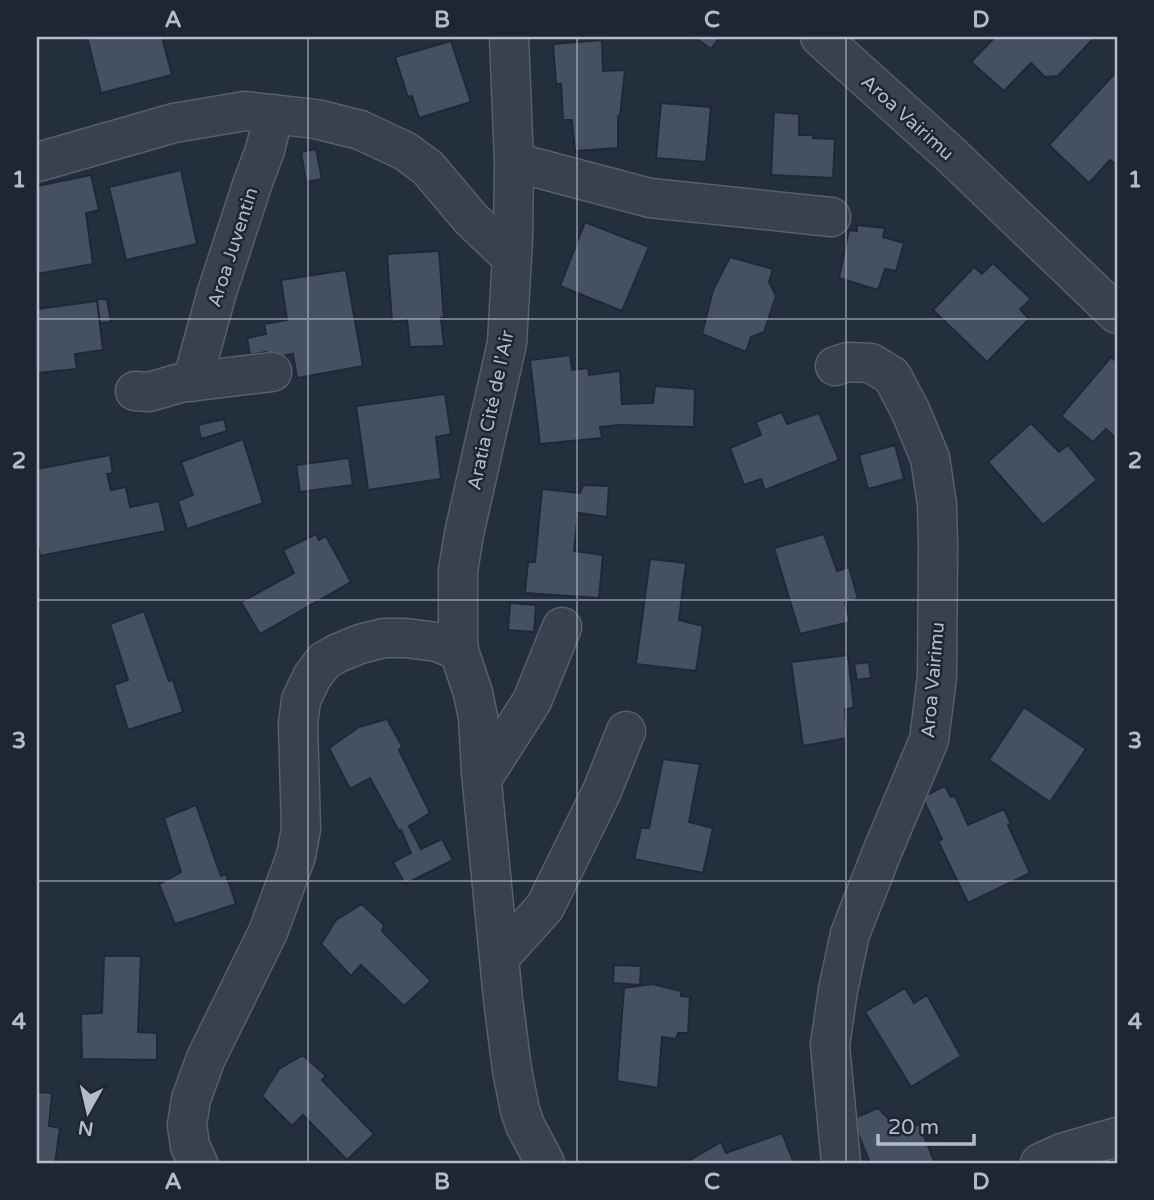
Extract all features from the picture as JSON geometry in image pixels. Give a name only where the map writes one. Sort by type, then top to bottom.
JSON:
[{"type":"street","name":"Aratia Cité de l'Air","points":[[509,37],[514,162],[507,344],[458,571],[459,651],[478,718],[512,1070],[520,1110],[545,1163]]},
{"type":"street","name":"Aroa Vairimu","points":[[820,37],[958,162],[1117,314]]},
{"type":"street","points":[[38,162],[174,123],[245,111],[316,119],[360,130],[405,151],[428,168],[471,219],[512,258]]},
{"type":"street","name":"Aroa Juventin","points":[[192,382],[217,292],[265,150],[274,114]]},
{"type":"street","points":[[514,162],[650,198],[831,217]]},
{"type":"street","name":"Aroa Vairimu","points":[[835,366],[848,362],[871,363],[892,376],[930,458],[937,504],[939,547],[937,677],[929,740],[850,934],[838,990],[830,1045],[841,1163]]},
{"type":"street","points":[[135,391],[149,392],[180,383],[272,372]]},
{"type":"street","points":[[482,779],[532,701],[562,627]]},
{"type":"street","points":[[198,1163],[190,1146],[187,1125],[191,1100],[206,1058],[268,932],[296,856],[301,829],[298,724],[301,700],[312,677],[324,661],[338,653],[384,638],[437,642],[459,651]]},
{"type":"street","points":[[500,957],[545,907],[603,791],[626,731]]},
{"type":"street","points":[[1040,1163],[1062,1153],[1117,1137]]},
{"type":"building","points":[[87,37],[162,37],[172,75],[101,93]]},
{"type":"building","points":[[694,37],[720,37],[711,49]]},
{"type":"building","points":[[995,37],[1094,38],[1058,76],[1045,77],[1031,63],[1004,91],[971,62]]},
{"type":"building","points":[[602,40],[603,71],[625,70],[618,116],[618,148],[575,151],[572,120],[563,120],[561,84],[556,84],[553,44]]},
{"type":"building","points":[[451,41],[471,102],[419,118],[412,96],[408,97],[395,57]]},
{"type":"building","points":[[1117,71],[1117,166],[1110,160],[1089,183],[1049,145]]},
{"type":"building","points":[[661,103],[711,107],[706,162],[656,158]]},
{"type":"building","points":[[774,112],[799,114],[799,135],[835,139],[833,178],[771,175]]},
{"type":"building","points":[[316,149],[322,179],[306,182],[301,152]]},
{"type":"building","points":[[181,170],[197,244],[126,260],[109,187]]},
{"type":"building","points":[[91,175],[99,210],[86,213],[93,264],[37,274],[37,186]]},
{"type":"building","points":[[585,222],[649,247],[622,311],[560,286]]},
{"type":"building","points":[[857,225],[885,228],[883,237],[904,243],[896,271],[885,269],[878,290],[839,278],[849,230],[857,231]]},
{"type":"building","points":[[439,251],[444,346],[410,347],[407,320],[392,322],[387,254]]},
{"type":"building","points":[[730,257],[773,269],[769,282],[776,296],[764,332],[751,337],[746,352],[702,334],[713,290]]},
{"type":"building","points":[[993,263],[1031,299],[1020,309],[1029,319],[987,362],[933,310],[974,267],[982,274]]},
{"type":"building","points":[[346,270],[363,366],[297,378],[293,354],[267,359],[266,352],[250,355],[247,338],[266,334],[264,324],[287,320],[281,280]]},
{"type":"building","points":[[97,299],[107,299],[111,322],[100,323]]},
{"type":"building","points":[[97,301],[103,350],[75,354],[77,369],[37,373],[37,309]]},
{"type":"building","points":[[570,355],[572,370],[588,368],[589,375],[620,371],[622,404],[653,403],[655,386],[695,389],[694,427],[600,427],[602,438],[540,444],[530,360]]},
{"type":"building","points":[[1111,357],[1117,362],[1117,439],[1106,429],[1093,442],[1061,416]]},
{"type":"building","points":[[445,394],[451,434],[436,437],[441,479],[368,490],[356,406]]},
{"type":"building","points":[[782,412],[787,424],[819,413],[839,460],[765,490],[761,479],[744,485],[730,448],[761,435],[756,422]]},
{"type":"building","points":[[224,419],[227,431],[201,439],[198,425]]},
{"type":"building","points":[[1031,423],[1059,452],[1068,445],[1097,480],[1043,525],[988,462]]},
{"type":"building","points":[[243,439],[263,503],[187,529],[178,501],[193,495],[181,462]]},
{"type":"building","points":[[895,445],[904,479],[868,489],[859,455]]},
{"type":"building","points":[[110,455],[113,473],[107,474],[111,490],[126,487],[130,507],[159,501],[166,531],[40,556],[37,539],[37,469]]},
{"type":"building","points":[[349,458],[353,485],[300,492],[296,465]]},
{"type":"building","points":[[583,485],[609,486],[607,517],[578,513],[574,551],[603,555],[599,598],[525,593],[528,562],[535,562],[542,489],[580,493]]},
{"type":"building","points":[[316,534],[319,540],[326,536],[351,582],[260,634],[241,602],[294,573],[283,550]]},
{"type":"building","points":[[824,534],[837,571],[849,567],[858,599],[845,603],[850,622],[800,634],[774,548]]},
{"type":"building","points":[[650,559],[686,563],[679,620],[703,626],[696,671],[636,664]]},
{"type":"building","points":[[510,603],[536,605],[534,632],[508,630]]},
{"type":"building","points":[[144,611],[169,681],[173,680],[183,712],[128,730],[114,685],[128,680],[110,624]]},
{"type":"building","points":[[848,655],[854,707],[845,710],[847,738],[803,746],[791,662]]},
{"type":"building","points":[[869,662],[871,678],[857,680],[854,664]]},
{"type":"building","points":[[1024,707],[1086,749],[1050,802],[989,760]]},
{"type":"building","points":[[387,719],[402,746],[399,750],[430,813],[409,826],[421,849],[442,839],[453,860],[405,884],[393,862],[411,853],[401,830],[399,831],[370,778],[350,789],[329,748],[359,727]]},
{"type":"building","points":[[663,759],[700,764],[689,822],[713,828],[703,873],[634,859],[641,828],[649,828]]},
{"type":"building","points":[[945,786],[951,797],[955,796],[968,825],[1004,809],[1011,824],[1008,825],[1030,873],[968,903],[938,841],[942,839],[922,797]]},
{"type":"building","points":[[196,805],[221,876],[226,874],[236,904],[175,924],[159,884],[181,872],[164,818]]},
{"type":"building","points":[[362,904],[384,925],[382,931],[431,981],[404,1006],[361,965],[351,976],[321,944],[336,920]]},
{"type":"building","points":[[104,956],[141,956],[138,1032],[157,1033],[157,1060],[82,1059],[81,1014],[102,1013]]},
{"type":"building","points":[[614,965],[641,966],[640,985],[613,983]]},
{"type":"building","points":[[652,984],[681,991],[681,996],[690,997],[688,1033],[678,1033],[676,1039],[662,1037],[658,1088],[617,1081],[624,988]]},
{"type":"building","points":[[905,988],[914,1003],[927,995],[961,1056],[911,1087],[865,1012]]},
{"type":"building","points":[[303,1055],[326,1076],[322,1080],[374,1134],[347,1160],[303,1115],[292,1126],[262,1096],[279,1069]]},
{"type":"building","points":[[37,1092],[52,1093],[49,1126],[60,1128],[55,1163],[37,1163]]},
{"type":"building","points":[[878,1108],[900,1130],[919,1124],[935,1163],[870,1163],[852,1119]]},
{"type":"building","points":[[782,1133],[794,1163],[685,1163],[721,1142],[726,1153]]}]
